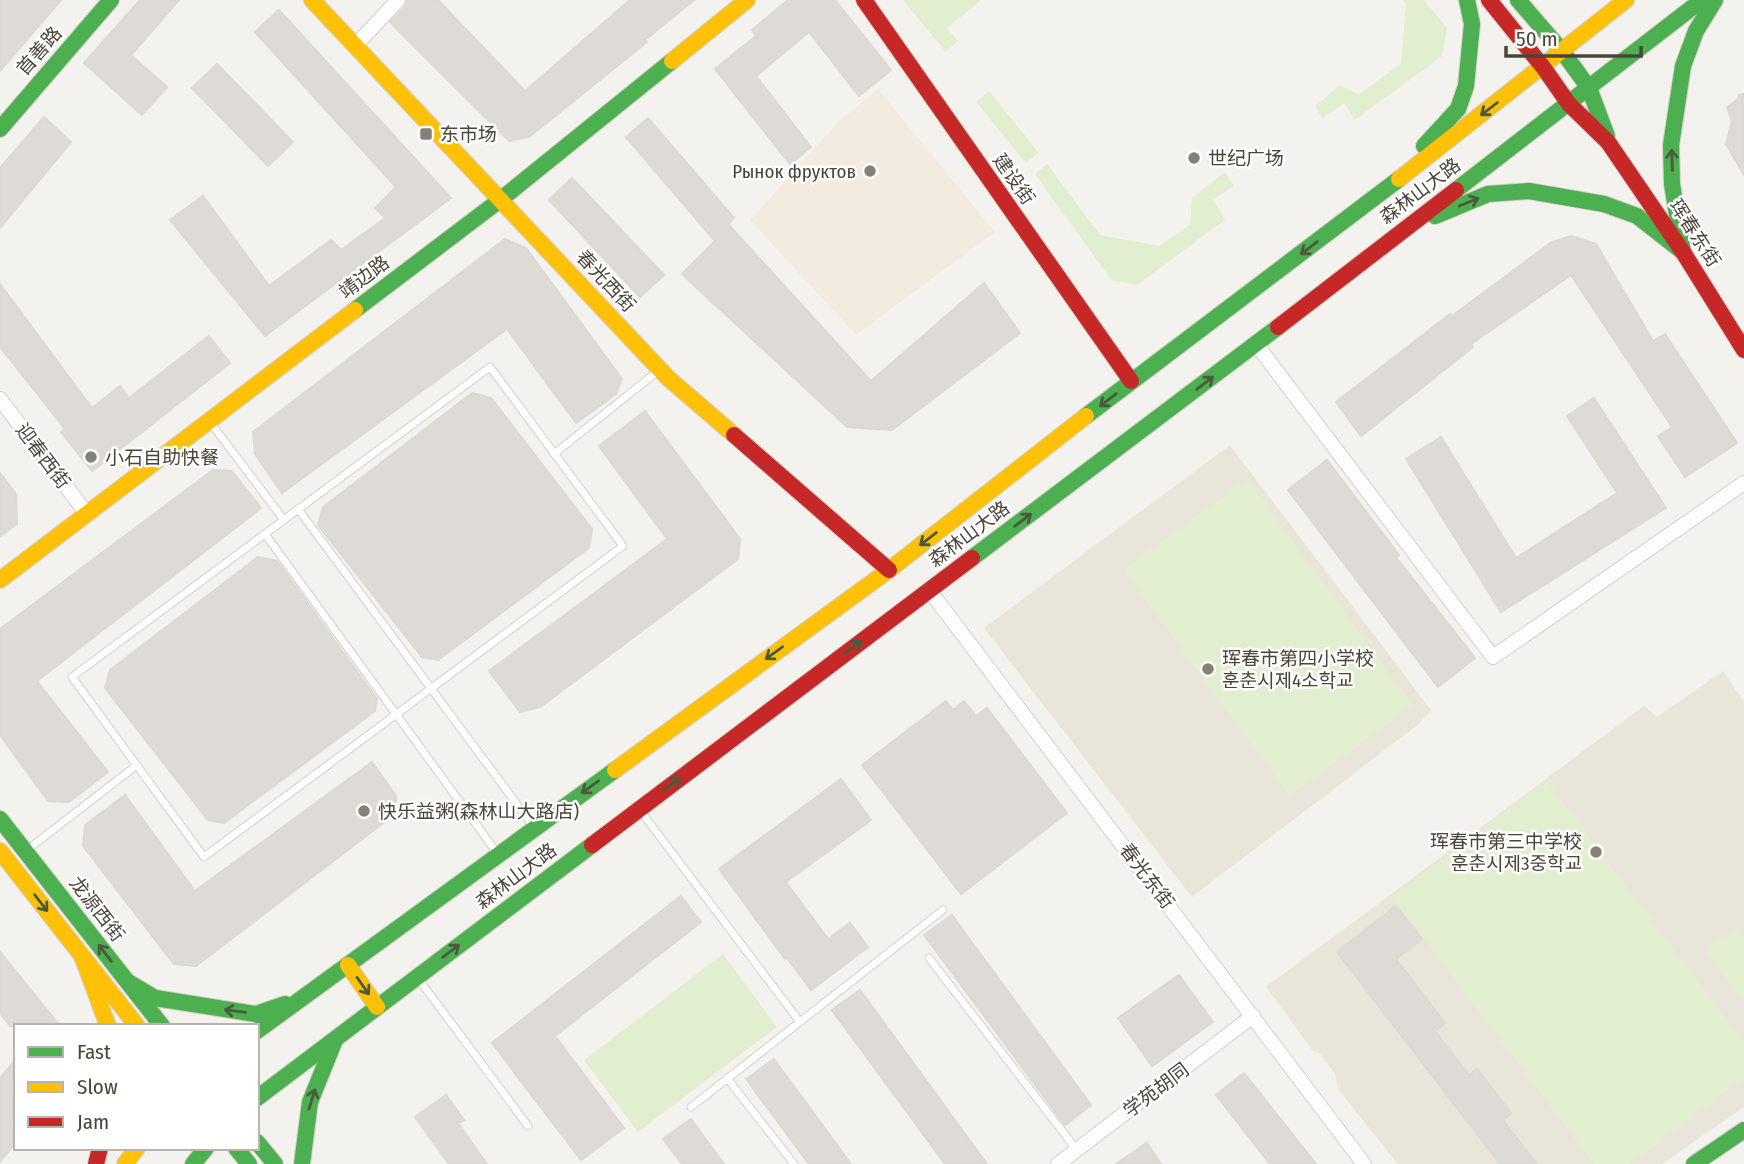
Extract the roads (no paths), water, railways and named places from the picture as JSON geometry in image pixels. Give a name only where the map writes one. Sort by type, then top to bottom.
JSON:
[{"type":"main road","name":"首善路","points":[[0,128],[111,0]]},
{"type":"main road","name":"春光西街","points":[[312,0],[660,369],[889,570]]},
{"type":"main road","name":"靖边路","points":[[0,580],[500,200],[747,0]]},
{"type":"main road","name":"建设街","points":[[864,0],[1131,382]]},
{"type":"main road","points":[[1384,191],[1458,109],[1466,86],[1472,24],[1467,0]]},
{"type":"main road","points":[[1489,0],[1543,66],[1569,104],[1608,142]]},
{"type":"main road","points":[[1518,0],[1562,51],[1589,88],[1608,142]]},
{"type":"main road","name":"森林山大路","points":[[259,1030],[889,570],[1131,382],[1384,191],[1626,0]]},
{"type":"main road","name":"森林山大路","points":[[259,1096],[1162,417],[1702,0]]},
{"type":"main road","points":[[1683,252],[1672,184],[1671,145],[1683,66],[1696,31],[1715,0]]},
{"type":"main road","name":"珲春东街","points":[[1608,142],[1683,252],[1744,350]]},
{"type":"main road","points":[[1406,228],[1488,194],[1529,191],[1604,204],[1637,216],[1683,252]]},
{"type":"main road","name":"龙源西街","points":[[0,819],[160,1024]]},
{"type":"main road","points":[[0,851],[8,867],[135,1024]]},
{"type":"main road","points":[[82,956],[107,1024]]},
{"type":"main road","points":[[348,965],[377,1007]]},
{"type":"main road","points":[[128,982],[155,998],[256,1014],[301,999]]},
{"type":"main road","points":[[302,1164],[310,1102],[336,1038]]},
{"type":"main road","points":[[1694,1164],[1744,1130]]},
{"type":"main road","points":[[259,1144],[275,1164]]},
{"type":"main road","points":[[193,1164],[204,1150]]},
{"type":"main road","points":[[238,1150],[249,1164]]},
{"type":"street","points":[[355,46],[398,0]]},
{"type":"street","points":[[1256,344],[1493,657],[1744,483]]},
{"type":"street","name":"迎春西街","points":[[0,399],[86,514]]},
{"type":"street","name":"春光东街","points":[[929,590],[1364,1164]]},
{"type":"street","name":"学苑胡同","points":[[1058,1164],[1253,1016]]},
{"type":"lane","points":[[490,367],[623,546],[204,857],[72,677],[298,509],[490,367]]},
{"type":"lane","points":[[554,454],[660,369]]},
{"type":"lane","points":[[209,421],[284,520]]},
{"type":"lane","points":[[298,509],[534,828]]},
{"type":"lane","points":[[265,534],[498,854]]},
{"type":"lane","points":[[8,867],[137,765]]},
{"type":"lane","points":[[639,809],[800,1022]]},
{"type":"lane","points":[[691,1107],[943,910]]},
{"type":"lane","points":[[929,958],[1077,1150]]},
{"type":"lane","points":[[417,977],[528,1126]]},
{"type":"lane","points":[[727,1078],[794,1164]]},
{"type":"place","name":"东市场","points":[[426,134]]},
{"type":"place","name":"世纪广场","points":[[1194,158]]},
{"type":"place","name":"Рынок фруктов","points":[[870,171]]},
{"type":"place","name":"小石自助快餐","points":[[91,457]]},
{"type":"place","name":"珲春市第四小学校 훈춘시제4소학교","points":[[1208,669]]},
{"type":"place","name":"快乐益粥(森林山大路店)","points":[[364,811]]},
{"type":"place","name":"珲春市第三中学校 훈춘시제3중학교","points":[[1596,852]]}]
